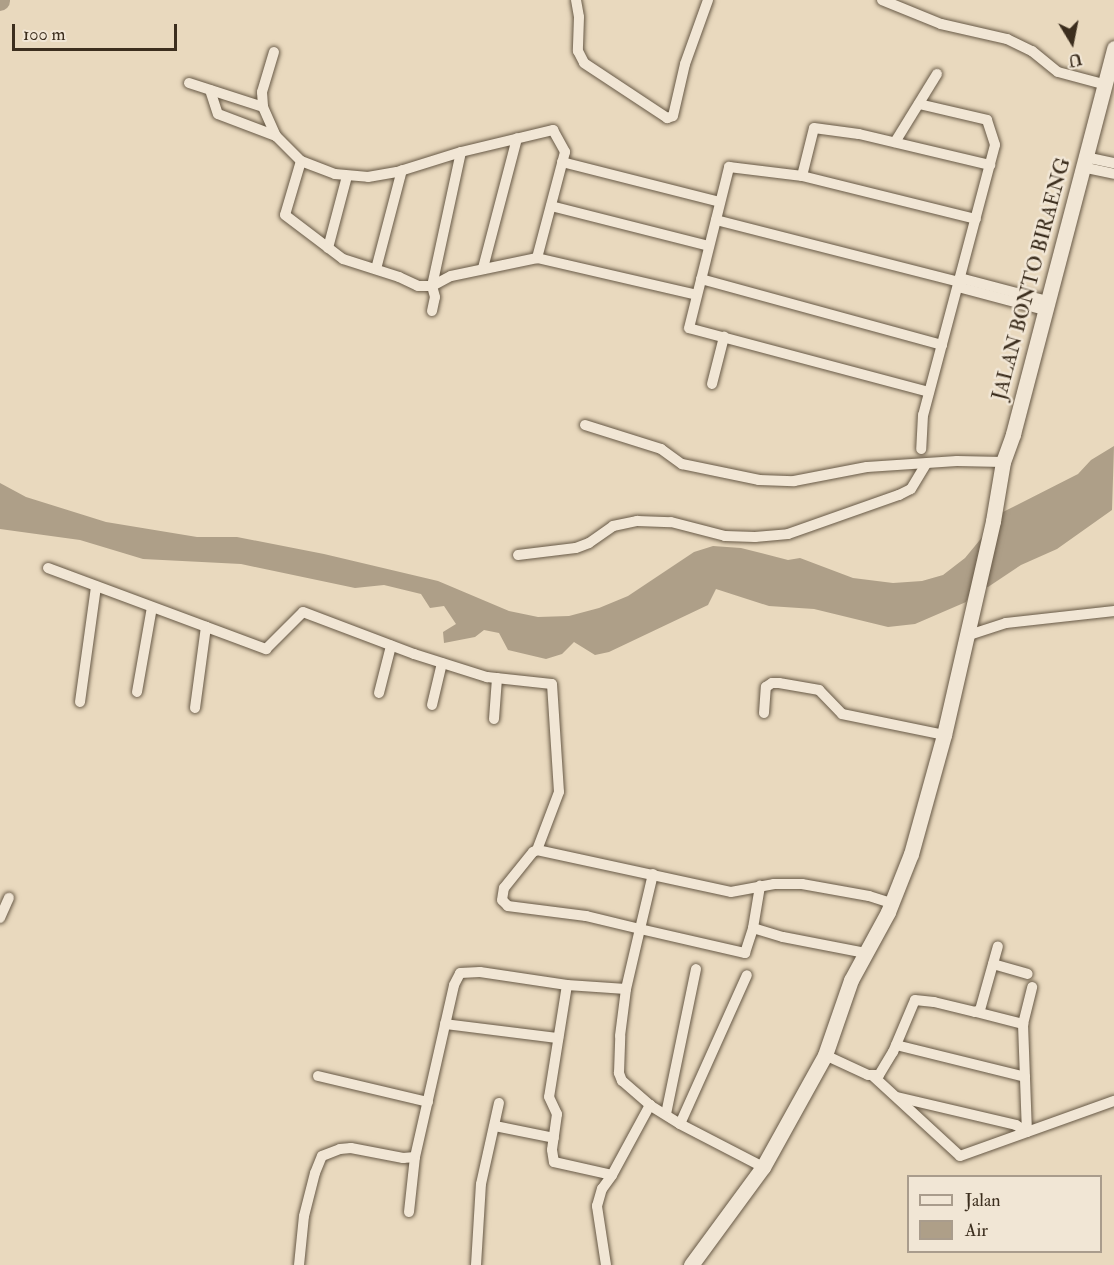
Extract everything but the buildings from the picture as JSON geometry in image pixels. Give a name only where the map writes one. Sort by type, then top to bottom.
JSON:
[{"type":"street","points":[[576,0],[579,17],[578,51],[584,63],[670,118],[685,64],[708,0]]},
{"type":"street","points":[[882,0],[941,24],[1007,39],[1032,51],[1058,72],[1103,84]]},
{"type":"street","name":"JALAN BONTO BIRAENG","points":[[691,1265],[763,1167],[825,1055],[851,980],[891,903],[926,808],[993,521],[1003,462],[1114,48]]},
{"type":"street","points":[[274,52],[262,92],[263,107],[276,136],[301,161],[335,174],[368,177],[553,130],[565,152],[537,258]]},
{"type":"street","points":[[895,142],[938,74]]},
{"type":"street","points":[[189,83],[263,107]]},
{"type":"street","points":[[210,90],[218,114],[276,136]]},
{"type":"street","points":[[919,104],[987,120],[995,145],[923,415],[921,449]]},
{"type":"street","points":[[802,176],[814,128],[860,134],[990,165]]},
{"type":"street","points":[[483,268],[517,138]]},
{"type":"street","points":[[432,311],[435,297],[432,286],[461,152]]},
{"type":"street","points":[[301,161],[285,215],[343,259],[418,286],[432,286],[451,276],[537,258],[697,295]]},
{"type":"street","points":[[562,162],[720,202]]},
{"type":"street","points":[[1083,162],[1114,163]]},
{"type":"street","points":[[1083,162],[1114,174]]},
{"type":"street","points":[[929,392],[689,328],[729,167],[802,176],[976,219]]},
{"type":"street","points":[[376,269],[402,170]]},
{"type":"street","points":[[328,248],[348,176]]},
{"type":"street","points":[[551,206],[710,246]]},
{"type":"street","points":[[716,220],[1046,306]]},
{"type":"street","points":[[701,279],[942,345]]},
{"type":"street","points":[[712,384],[724,338]]},
{"type":"street","points":[[585,425],[661,449],[682,464],[759,480],[794,481],[867,467],[957,461],[1003,462]]},
{"type":"street","points":[[518,555],[576,548],[589,543],[613,526],[637,521],[670,522],[725,536],[755,537],[788,534],[911,489],[926,464]]},
{"type":"street","points":[[48,568],[266,649],[303,612],[442,663],[497,678],[552,684],[559,792],[537,850],[504,888],[502,899],[506,905],[586,916],[745,953],[753,928],[760,886]]},
{"type":"street","points":[[80,702],[96,586]]},
{"type":"street","points":[[137,692],[152,607]]},
{"type":"street","points":[[966,636],[1006,623],[1114,611]]},
{"type":"street","points":[[195,708],[206,627]]},
{"type":"street","points":[[379,693],[391,646]]},
{"type":"street","points":[[432,705],[442,663]]},
{"type":"street","points":[[494,719],[497,678]]},
{"type":"street","points":[[764,713],[766,687],[772,683],[779,683],[819,690],[842,714],[944,735]]},
{"type":"street","points":[[537,850],[731,892],[760,886],[802,884],[869,896],[891,903]]},
{"type":"street","points":[[652,874],[633,967],[626,989],[619,1072],[626,1086],[650,1105],[680,1124],[763,1167]]},
{"type":"street","points":[[0,918],[9,898]]},
{"type":"street","points":[[753,928],[783,937],[865,953]]},
{"type":"street","points":[[976,1012],[981,1006],[998,946]]},
{"type":"street","points":[[993,964],[1028,974]]},
{"type":"street","points":[[666,1114],[696,969]]},
{"type":"street","points":[[409,1212],[415,1157],[454,985],[458,976],[464,971],[567,985],[626,989]]},
{"type":"street","points":[[680,1124],[747,975]]},
{"type":"street","points":[[567,985],[549,1097],[557,1114],[554,1162],[612,1175]]},
{"type":"street","points":[[1027,1132],[1023,1024],[1032,987]]},
{"type":"street","points":[[873,1076],[880,1074],[916,1000],[1023,1024]]},
{"type":"street","points":[[445,1024],[558,1038]]},
{"type":"street","points":[[896,1045],[1025,1077]]},
{"type":"street","points":[[825,1055],[873,1076],[960,1156],[1114,1101]]},
{"type":"street","points":[[318,1076],[428,1102]]},
{"type":"street","points":[[896,1097],[1016,1125],[1027,1132]]},
{"type":"street","points":[[476,1265],[481,1184],[499,1102]]},
{"type":"street","points":[[606,1265],[597,1206],[602,1189],[650,1105]]},
{"type":"street","points":[[495,1126],[554,1138]]},
{"type":"street","points":[[299,1265],[301,1233],[318,1162],[330,1152],[351,1148],[403,1158],[415,1157]]},
{"type":"water","points":[[1114,446],[1112,510],[1057,549],[1021,565],[988,587],[974,585],[966,602],[915,624],[888,627],[814,609],[769,606],[716,589],[708,605],[609,652],[595,655],[574,642],[562,654],[546,659],[508,650],[499,633],[484,630],[475,637],[444,643],[443,632],[456,624],[444,606],[430,608],[421,594],[384,585],[355,588],[241,564],[143,559],[80,540],[0,529],[0,483],[26,497],[106,522],[197,537],[237,537],[324,554],[438,581],[509,611],[538,617],[569,616],[599,608],[628,596],[694,552],[713,546],[741,548],[788,560],[800,558],[853,578],[893,583],[922,581],[943,575],[965,558],[1003,512],[1078,474],[1091,460]]}]
